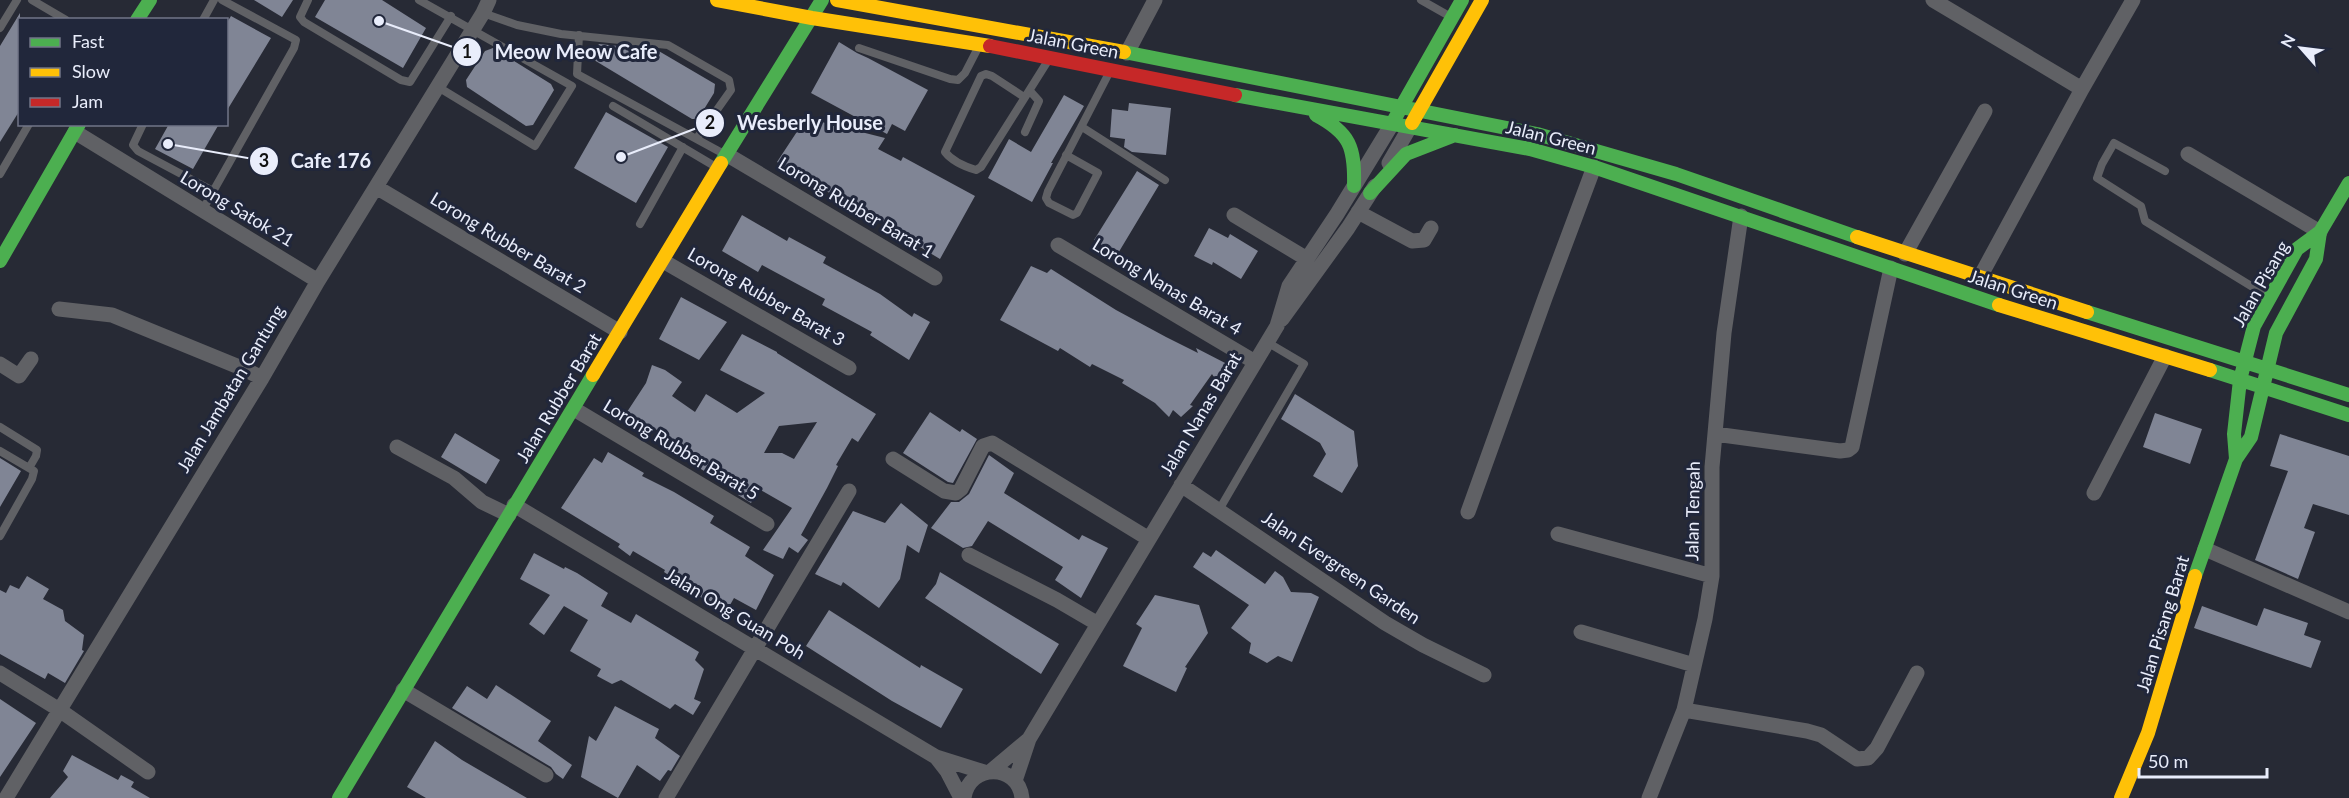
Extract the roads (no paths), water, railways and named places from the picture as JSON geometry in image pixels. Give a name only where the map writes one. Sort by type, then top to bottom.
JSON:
[{"type":"main road","points":[[138,18],[150,0]]},
{"type":"main road","name":"Jalan Green","points":[[717,0],[812,18],[980,44],[1307,109],[1530,149],[1594,167],[1741,216],[2041,320],[2164,356],[2349,415]]},
{"type":"main road","name":"Jalan Rubber Barat","points":[[339,798],[717,168],[822,0]]},
{"type":"main road","name":"Jalan Green","points":[[837,0],[1127,54],[1598,148],[1905,254],[2244,359],[2349,395]]},
{"type":"main road","name":"Jalan Nanas Barat","points":[[1392,124],[1462,0]]},
{"type":"main road","points":[[1410,127],[1482,0]]},
{"type":"main road","points":[[1307,109],[1338,128],[1349,143],[1355,166],[1354,186]]},
{"type":"main road","points":[[0,261],[77,128]]},
{"type":"main road","points":[[1370,193],[1396,162],[1406,154],[1457,135]]},
{"type":"main road","name":"Jalan Pisang","points":[[2235,459],[2251,437],[2276,333],[2316,259],[2320,232],[2349,183]]},
{"type":"main road","name":"Jalan Pisang","points":[[2235,459],[2234,434],[2240,380],[2254,326],[2297,249],[2320,232]]},
{"type":"main road","name":"Jalan Pisang Barat","points":[[2121,798],[2148,733],[2235,459]]},
{"type":"street","points":[[1127,54],[1155,0]]},
{"type":"street","points":[[1933,0],[2082,89]]},
{"type":"street","points":[[1980,277],[2133,0]]},
{"type":"street","name":"Jalan Jambatan Gantung","points":[[6,798],[486,7]]},
{"type":"street","points":[[1905,254],[1985,111]]},
{"type":"street","name":"Jalan Nanas Barat","points":[[1015,781],[1029,739],[1277,326],[1289,286],[1392,124]]},
{"type":"street","points":[[1277,326],[1310,283],[1358,212],[1410,127]]},
{"type":"street","name":"Lorong Satok 21","points":[[77,128],[202,211],[318,281]]},
{"type":"street","name":"Lorong Rubber Barat 1","points":[[726,154],[935,278]]},
{"type":"street","points":[[2188,154],[2320,232]]},
{"type":"street","points":[[1468,512],[1594,167]]},
{"type":"street","name":"Lorong Rubber Barat 2","points":[[376,187],[620,332]]},
{"type":"street","points":[[1358,212],[1412,241],[1424,240],[1431,228]]},
{"type":"street","points":[[1234,215],[1307,259]]},
{"type":"street","name":"Jalan Tengah","points":[[1648,798],[1684,710],[1705,619],[1712,576],[1712,467],[1724,333],[1741,216]]},
{"type":"street","name":"Lorong Nanas Barat 4","points":[[1058,245],[1255,362]]},
{"type":"street","name":"Lorong Rubber Barat 3","points":[[663,261],[849,368]]},
{"type":"street","points":[[1715,434],[1840,451],[1852,447],[1890,268]]},
{"type":"street","points":[[59,309],[111,315],[262,378]]},
{"type":"street","points":[[2094,493],[2164,356]]},
{"type":"street","points":[[0,364],[19,376],[31,359]]},
{"type":"street","name":"Lorong Rubber Barat 5","points":[[574,409],[767,524]]},
{"type":"street","points":[[893,459],[944,491],[956,493],[961,489],[983,446],[992,443],[1149,539]]},
{"type":"street","name":"Jalan Ong Guan Poh","points":[[397,447],[454,478],[482,502],[512,510],[756,649],[936,757],[1008,775],[1015,781]]},
{"type":"street","name":"Jalan Evergreen Garden","points":[[1181,485],[1385,623],[1423,645],[1484,675]]},
{"type":"street","points":[[666,798],[849,491]]},
{"type":"street","points":[[1558,534],[1712,576]]},
{"type":"street","points":[[2205,549],[2349,612]]},
{"type":"street","points":[[969,555],[1048,595],[1098,624]]},
{"type":"street","points":[[1581,632],[1694,665]]},
{"type":"street","points":[[0,673],[58,709],[148,772]]},
{"type":"street","points":[[1684,710],[1807,731],[1821,735],[1857,759],[1868,758],[1877,748],[1917,673]]},
{"type":"street","points":[[403,690],[546,775]]},
{"type":"street","name":"Jalan Nanas Barat","points":[[962,798],[970,782],[1029,739]]},
{"type":"street","name":"Jalan Ong Guan Poh","points":[[936,757],[962,798]]},
{"type":"street","points":[[1015,781],[1022,798]]},
{"type":"lane","points":[[0,28],[17,0]]},
{"type":"lane","points":[[32,0],[63,18]]},
{"type":"lane","points":[[204,18],[214,0]]},
{"type":"lane","points":[[202,211],[294,48],[296,40],[222,0]]},
{"type":"lane","points":[[308,0],[300,18],[304,22],[401,80],[410,82],[451,16]]},
{"type":"lane","points":[[419,0],[572,86]]},
{"type":"lane","points":[[1421,0],[1438,4],[1452,18]]},
{"type":"lane","points":[[486,7],[518,25],[561,34],[668,45],[729,80],[731,90],[697,138]]},
{"type":"lane","points":[[438,87],[535,146],[577,74],[579,35]]},
{"type":"lane","points":[[859,48],[958,80],[965,73],[980,44]]},
{"type":"lane","points":[[1025,132],[1039,101],[1027,94],[992,76],[986,74],[981,76],[945,152],[976,170],[981,166],[1027,94],[1049,58]]},
{"type":"lane","points":[[1066,155],[1098,173],[1077,213],[1073,215],[1046,198],[1066,155],[1111,69]]},
{"type":"lane","points":[[577,74],[726,154]]},
{"type":"lane","points":[[613,106],[717,168]]},
{"type":"lane","points":[[0,174],[28,126]]},
{"type":"lane","points":[[142,126],[133,145],[138,151],[213,191]]},
{"type":"lane","points":[[1082,127],[1165,180]]},
{"type":"lane","points":[[2165,171],[2114,143],[2097,178],[2141,206],[2145,221],[2270,298]]},
{"type":"lane","points":[[640,224],[683,147]]},
{"type":"lane","points":[[1219,510],[1304,364],[1267,342]]},
{"type":"lane","points":[[0,427],[37,450],[28,468]]},
{"type":"lane","points":[[0,451],[34,471],[32,479],[0,536]]},
{"type":"place","name":"Meow Meow Cafe","points":[[379,21]]},
{"type":"place","name":"Cafe 176","points":[[168,144]]},
{"type":"place","name":"Wesberly House","points":[[621,157]]}]
